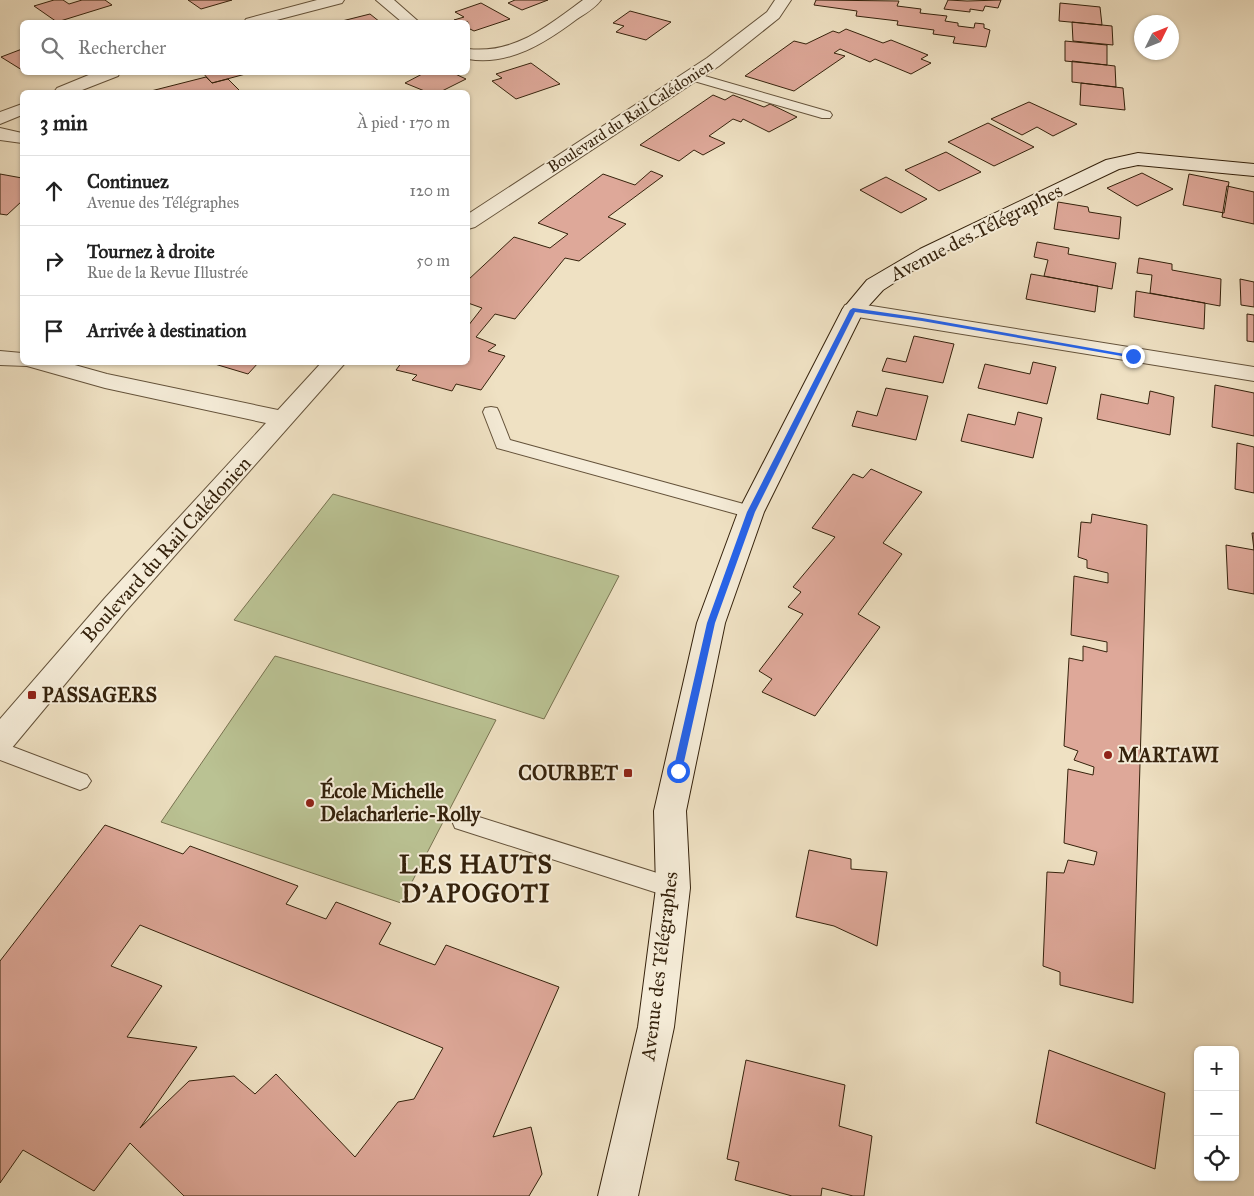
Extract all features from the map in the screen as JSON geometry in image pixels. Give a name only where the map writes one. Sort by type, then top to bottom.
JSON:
[{"type":"street","points":[[257,20],[297,4],[336,0]]},
{"type":"street","points":[[384,0],[409,20]]},
{"type":"street","points":[[470,54],[504,54],[548,34],[593,0]]},
{"type":"street","name":"Boulevard du Rail Calédonien","points":[[470,221],[691,76],[773,16],[783,0]]},
{"type":"street","points":[[69,90],[105,75]]},
{"type":"street","points":[[0,119],[20,111]]},
{"type":"street","points":[[0,134],[20,138]]},
{"type":"street","name":"Avenue des Télégraphes","points":[[625,1194],[656,1027],[673,888],[670,811],[711,623],[751,512],[853,310],[875,285],[927,253],[1113,164],[1138,159],[1254,170]]},
{"type":"street","points":[[853,310],[1254,374]]},
{"type":"street","points":[[0,358],[20,360]]},
{"type":"street","points":[[47,365],[105,381],[281,419]]},
{"type":"street","name":"Boulevard du Rail Calédonien","points":[[0,740],[116,605],[281,419],[332,365]]},
{"type":"lane","points":[[691,76],[826,115]]},
{"type":"lane","points":[[491,412],[503,444],[751,512]]},
{"type":"lane","points":[[0,751],[80,781]]},
{"type":"lane","points":[[463,821],[673,888]]},
{"type":"green space","points":[[333,494],[619,576],[544,719],[234,620]]},
{"type":"green space","points":[[275,656],[496,720],[401,903],[161,822]]},
{"type":"building","points":[[54,0],[63,0],[69,4],[82,0],[105,0],[112,5],[63,20],[54,20],[34,6]]},
{"type":"building","points":[[188,0],[232,0],[201,9]]},
{"type":"building","points":[[515,0],[548,0],[522,10],[508,3]]},
{"type":"building","points":[[816,0],[899,1],[897,6],[921,9],[920,13],[947,16],[945,21],[958,23],[958,26],[974,28],[975,23],[984,24],[984,28],[990,30],[986,47],[953,43],[955,37],[933,34],[934,30],[897,25],[898,21],[856,16],[857,11],[814,5]]},
{"type":"building","points":[[948,0],[1001,0],[998,8],[985,6],[983,11],[970,9],[970,12],[944,9]]},
{"type":"building","points":[[481,3],[510,19],[474,31],[470,29],[470,20],[454,20],[464,17],[455,12]]},
{"type":"building","points":[[1060,3],[1100,7],[1102,25],[1059,21]]},
{"type":"building","points":[[630,11],[671,22],[646,40],[616,32],[624,26],[613,23]]},
{"type":"building","points":[[370,14],[378,20],[346,20]]},
{"type":"building","points":[[1072,22],[1112,26],[1113,45],[1073,41]]},
{"type":"building","points":[[846,29],[883,43],[891,40],[928,55],[921,59],[931,63],[911,74],[875,59],[870,62],[840,49],[834,53],[845,56],[794,91],[745,76],[794,41],[806,44],[833,31],[839,33]]},
{"type":"building","points":[[1065,41],[1107,45],[1107,65],[1065,61]]},
{"type":"building","points":[[20,50],[20,69],[1,57]]},
{"type":"building","points":[[1072,61],[1115,66],[1116,87],[1072,82]]},
{"type":"building","points":[[531,63],[560,84],[516,99],[492,81],[502,78],[496,74]]},
{"type":"building","points":[[205,75],[242,75],[212,83]]},
{"type":"building","points":[[420,75],[457,75],[466,79],[444,90],[422,90],[405,83]]},
{"type":"building","points":[[206,77],[212,83],[228,79],[239,90],[155,90]]},
{"type":"building","points":[[1081,83],[1123,88],[1125,110],[1080,105]]},
{"type":"building","points":[[713,95],[725,100],[733,95],[764,107],[770,104],[797,117],[769,132],[743,119],[741,122],[733,119],[709,136],[725,143],[703,155],[694,150],[679,161],[640,145]]},
{"type":"building","points":[[1029,102],[1077,124],[1053,136],[1037,127],[1022,135],[991,119]]},
{"type":"building","points":[[988,123],[1034,147],[994,166],[948,142]]},
{"type":"building","points":[[946,152],[981,172],[939,191],[905,170]]},
{"type":"building","points":[[651,171],[663,176],[608,217],[626,224],[579,261],[565,258],[515,319],[495,314],[476,337],[496,345],[488,351],[505,356],[481,390],[456,384],[452,391],[412,380],[417,375],[396,370],[400,365],[470,365],[470,323],[482,308],[470,304],[470,278],[514,237],[550,248],[568,234],[538,223],[603,174],[635,185]]},
{"type":"building","points":[[1142,173],[1173,189],[1137,206],[1107,188]]},
{"type":"building","points":[[0,174],[20,178],[20,203],[7,215],[0,214]]},
{"type":"building","points":[[1189,174],[1229,182],[1224,213],[1183,205]]},
{"type":"building","points":[[886,177],[927,199],[901,213],[860,190]]},
{"type":"building","points":[[1227,186],[1254,192],[1254,224],[1222,217]]},
{"type":"building","points":[[1058,202],[1088,207],[1089,212],[1121,217],[1119,239],[1054,229]]},
{"type":"building","points":[[1037,242],[1069,248],[1068,254],[1116,263],[1112,289],[1044,276],[1048,260],[1034,257]]},
{"type":"building","points":[[1139,258],[1172,264],[1172,270],[1221,279],[1220,306],[1150,293],[1152,275],[1137,273]]},
{"type":"building","points":[[1031,274],[1098,286],[1095,312],[1026,299]]},
{"type":"building","points":[[1240,279],[1254,282],[1254,307],[1241,305]]},
{"type":"building","points":[[1136,291],[1205,303],[1204,329],[1134,317]]},
{"type":"building","points":[[1247,314],[1254,315],[1254,342],[1247,341]]},
{"type":"building","points":[[914,336],[954,344],[943,383],[882,371],[887,358],[906,362]]},
{"type":"building","points":[[1033,362],[1056,367],[1047,404],[978,388],[985,364],[1030,374]]},
{"type":"building","points":[[218,365],[256,365],[248,374]]},
{"type":"building","points":[[1215,385],[1254,393],[1254,436],[1212,427]]},
{"type":"building","points":[[886,388],[928,396],[916,440],[852,426],[857,411],[877,416]]},
{"type":"building","points":[[1150,391],[1174,397],[1170,435],[1097,419],[1101,394],[1148,404]]},
{"type":"building","points":[[1018,412],[1042,418],[1033,458],[961,441],[968,414],[1015,425]]},
{"type":"building","points":[[1237,443],[1254,447],[1254,493],[1235,489]]},
{"type":"building","points":[[871,469],[922,492],[883,543],[902,554],[858,614],[880,627],[815,716],[762,692],[772,679],[759,671],[803,614],[788,607],[801,592],[793,587],[835,537],[812,528],[853,474],[863,478]]},
{"type":"building","name":"MARTAWI","points":[[1092,514],[1147,525],[1133,1003],[1060,985],[1060,972],[1043,966],[1047,872],[1064,873],[1068,860],[1094,865],[1097,852],[1064,843],[1068,769],[1093,775],[1094,767],[1074,760],[1078,751],[1064,746],[1069,658],[1083,661],[1083,646],[1107,652],[1107,642],[1071,635],[1074,576],[1108,583],[1108,573],[1087,568],[1087,560],[1078,557],[1081,522],[1091,523]]},
{"type":"building","points":[[1252,533],[1254,533],[1254,550]]},
{"type":"building","points":[[1226,545],[1254,550],[1254,594],[1228,589]]},
{"type":"building","points":[[105,825],[183,854],[190,846],[298,886],[286,904],[326,919],[336,902],[391,923],[379,944],[435,965],[446,945],[559,987],[493,1137],[531,1127],[542,1174],[529,1196],[184,1196],[130,1143],[94,1191],[23,1150],[0,1183],[0,961]],"holes":[[[140,925],[443,1048],[414,1099],[398,1102],[355,1157],[276,1074],[255,1094],[234,1076],[189,1081],[140,1128],[197,1047],[127,1037],[162,986],[111,966]]]},
{"type":"building","points":[[809,850],[851,859],[851,869],[887,872],[877,946],[834,926],[796,917]]},
{"type":"building","points":[[1049,1050],[1165,1093],[1155,1169],[1036,1123]]},
{"type":"building","points":[[746,1060],[845,1085],[839,1126],[872,1136],[864,1196],[853,1196],[822,1188],[821,1196],[792,1196],[735,1180],[739,1162],[727,1159]]},
{"type":"place","name":"PASSAGERS","points":[[32,695]]},
{"type":"place","name":"MARTAWI","points":[[1108,755]]},
{"type":"place","name":"COURBET","points":[[628,773]]},
{"type":"place","name":"École Michelle Delacharlerie-Rolly","points":[[310,803]]},
{"type":"district","name":"LES HAUTS D'APOGOTI","points":[[476,878]]},
{"type":"route","points":[[678,771],[711,623],[751,512],[853,310],[1133,356]]}]
